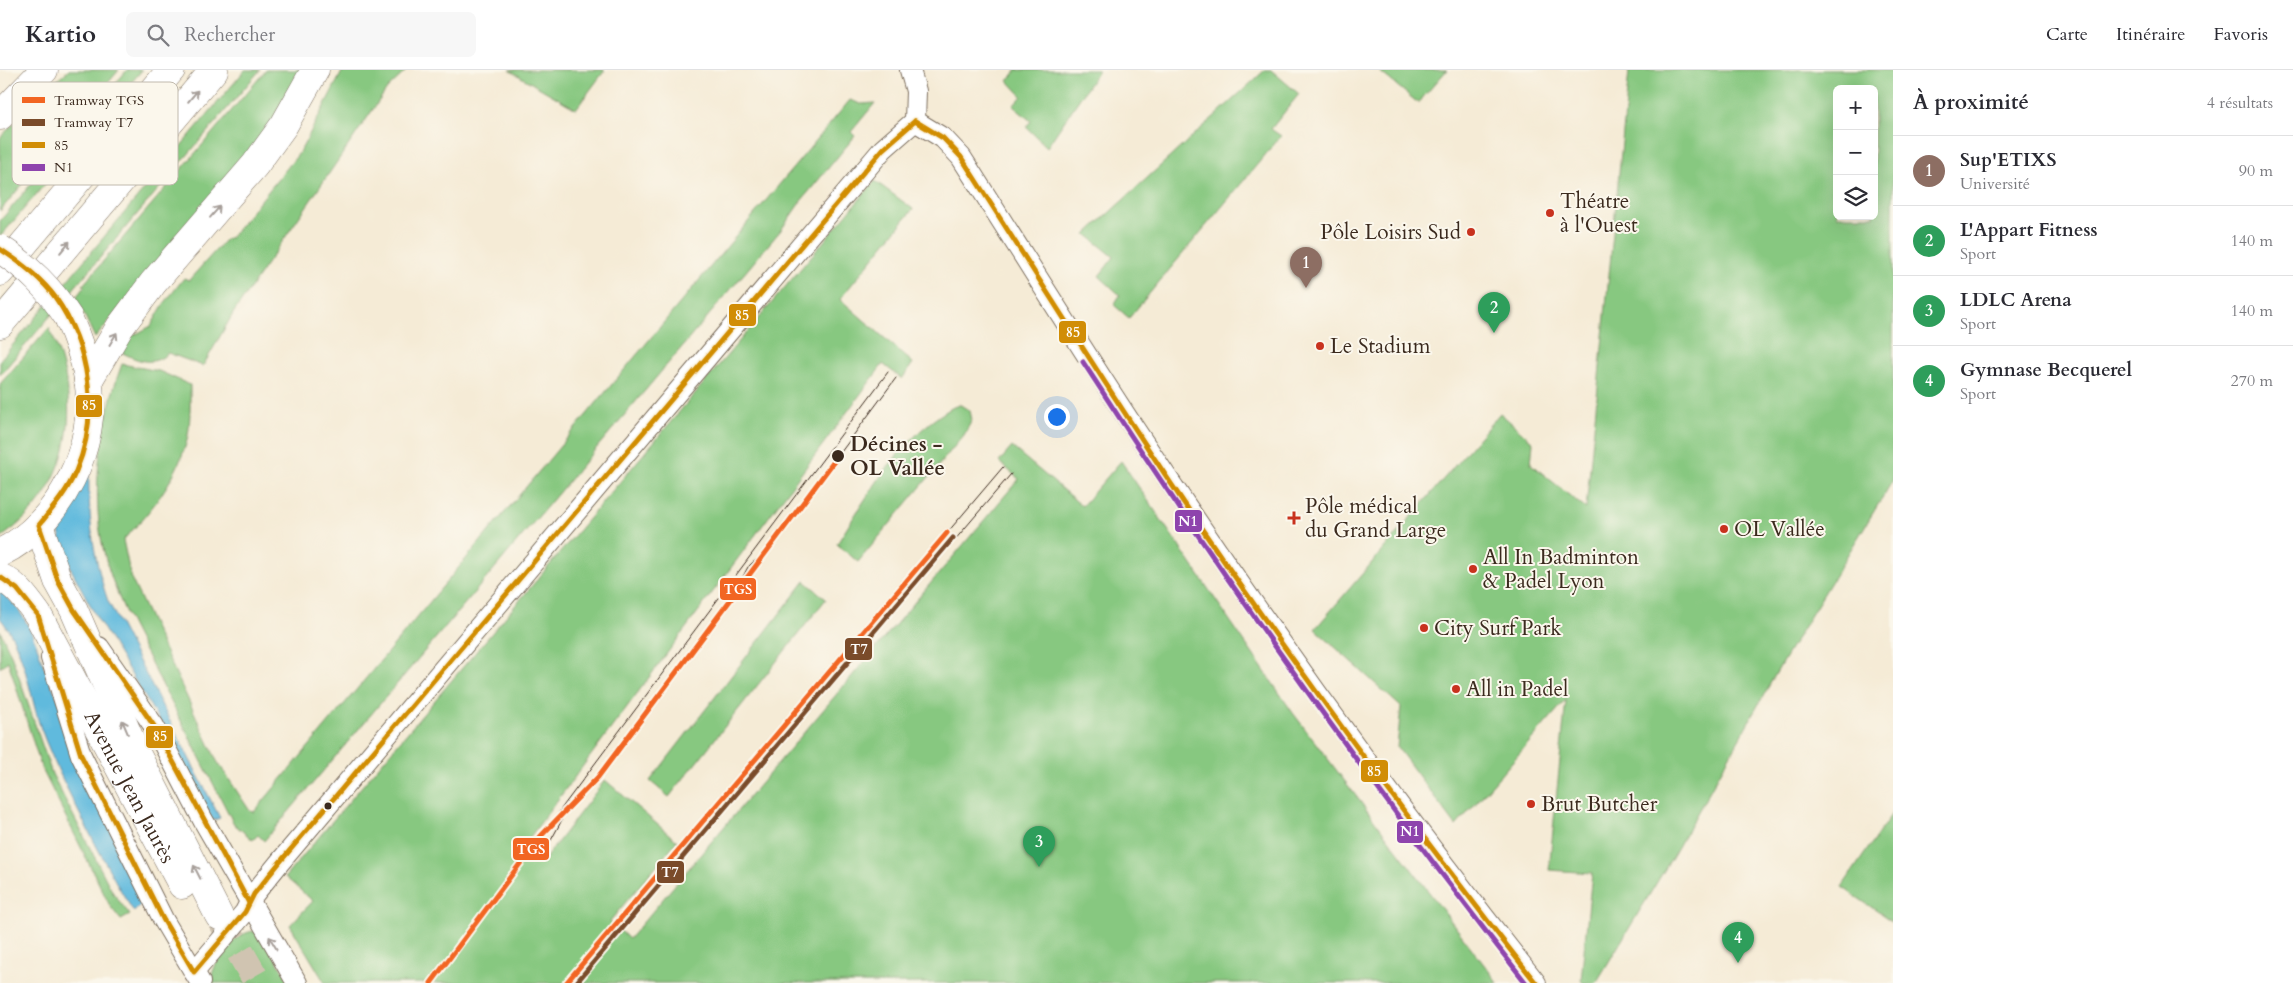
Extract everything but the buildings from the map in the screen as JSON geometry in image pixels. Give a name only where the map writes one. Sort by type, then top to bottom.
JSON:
[{"type":"main road","points":[[30,82],[44,70]]},
{"type":"main road","points":[[161,82],[171,70]]},
{"type":"main road","points":[[178,113],[214,70]]},
{"type":"main road","points":[[88,381],[120,327],[153,283],[255,165],[284,124],[315,70]]},
{"type":"main road","points":[[0,116],[11,98]]},
{"type":"main road","points":[[0,272],[74,185]]},
{"type":"main road","points":[[0,324],[117,185]]},
{"type":"main road","points":[[0,249],[38,277],[68,317],[81,348],[88,381],[89,420],[80,458],[63,494],[39,525],[0,553]]},
{"type":"main road","name":"Avenue Jean Jaurès","points":[[0,577],[10,582],[26,597],[38,615],[213,923],[137,756],[74,610],[58,581],[39,525]]},
{"type":"street","points":[[197,977],[280,862],[883,149],[915,121],[916,91],[910,70]]},
{"type":"street","points":[[915,121],[943,138],[961,156],[1132,425],[1284,648],[1370,768],[1536,983]]},
{"type":"street","name":"Avenue Jean Jaurès","points":[[74,610],[154,726],[203,820],[297,983]]},
{"type":"street","name":"Avenue Jean Jaurès","points":[[38,615],[81,755],[163,920],[197,977]]},
{"type":"green space","points":[[69,70],[119,70],[109,82],[55,82]]},
{"type":"green space","points":[[127,70],[142,70],[132,82],[117,82]]},
{"type":"green space","points":[[245,70],[260,70],[178,166],[178,149]]},
{"type":"green space","points":[[266,70],[307,70],[284,109],[95,338],[76,297],[85,286],[83,285],[168,185],[178,185],[178,173]]},
{"type":"green space","points":[[343,70],[407,70],[387,89],[234,312],[203,366],[168,353],[157,360],[145,361],[121,352],[127,339],[151,326],[163,305],[184,278],[189,280],[226,239],[231,237],[300,152]]},
{"type":"green space","points":[[509,70],[605,70],[576,109]]},
{"type":"green space","points":[[1017,70],[1099,70],[1047,147],[1026,127],[1031,121],[1013,106],[1022,96],[1008,81]]},
{"type":"green space","points":[[1265,70],[1271,70],[1299,94],[1271,129],[1281,136],[1129,318],[1114,305],[1120,295],[1099,276],[1114,257],[1086,234]]},
{"type":"green space","points":[[1378,70],[1447,70],[1418,103]]},
{"type":"green space","name":"OL Vallée","points":[[1619,70],[1893,70],[1893,480],[1783,661],[1674,854],[1596,983],[1583,983],[1581,980],[1592,873],[1549,870],[1566,700],[1456,826],[1397,747],[1401,707],[1315,629],[1500,413],[1533,442],[1531,464],[1586,509],[1629,71]]},
{"type":"green space","points":[[850,100],[861,104],[875,103],[851,132],[855,136],[801,201],[781,230],[264,841],[258,835],[253,840],[234,824],[132,626],[115,588],[105,558],[99,525],[98,478],[100,455],[108,408],[122,364],[159,371],[190,385],[189,430],[181,458],[168,484],[152,508],[123,540],[131,578],[217,761],[250,811],[254,812]]},
{"type":"green space","points":[[12,125],[12,185],[22,185],[0,211],[0,138]]},
{"type":"green space","points":[[875,181],[913,209],[840,299],[913,363],[902,379],[883,364],[521,849],[541,864],[605,780],[677,841],[610,921],[629,939],[1019,479],[999,462],[1012,447],[1082,506],[1121,461],[1293,713],[1498,983],[325,983],[290,925],[313,901],[285,877]]},
{"type":"green space","points":[[30,185],[44,185],[0,237],[0,221]]},
{"type":"green space","points":[[148,185],[162,185],[0,375],[0,360]]},
{"type":"green space","points":[[49,328],[60,357],[67,386],[69,415],[65,443],[57,470],[44,495],[25,518],[0,538],[0,384]]},
{"type":"green space","points":[[959,404],[970,411],[972,420],[964,435],[858,562],[837,544],[875,485],[904,447],[939,416]]},
{"type":"green space","points":[[805,581],[826,599],[669,797],[650,781]]},
{"type":"green space","points":[[0,630],[12,657],[52,774],[113,893],[130,915],[121,920],[110,906],[41,767],[8,661],[0,668]]},
{"type":"green space","points":[[1893,812],[1893,922],[1842,887]]},
{"type":"green space","points":[[253,931],[262,935],[290,983],[211,983],[212,975],[219,959],[231,943],[245,933]]},
{"type":"water","points":[[89,465],[89,500],[92,534],[98,567],[108,601],[220,818],[212,821],[160,722],[96,616],[72,571],[62,545],[59,531],[62,520]]},
{"type":"water","points":[[0,591],[23,616],[33,635],[44,667],[143,896],[141,905],[134,912],[89,832],[46,742],[21,657],[0,618]]},
{"type":"tunnel","points":[[219,916],[258,983]]},
{"type":"tram line","points":[[540,837],[888,372]]},
{"type":"tram line","points":[[838,456],[896,378]]},
{"type":"tram line","name":"TGS","points":[[431,983],[540,837],[598,777],[838,456]]},
{"type":"tram line","points":[[947,533],[1003,467]]},
{"type":"tram line","points":[[828,689],[1011,474]]},
{"type":"tram line","name":"TGS","points":[[566,983],[947,533]]},
{"type":"tram line","points":[[749,566],[777,538]]},
{"type":"tram line","name":"T7","points":[[576,983],[953,538]]},
{"type":"tram line","points":[[728,604],[748,567]]},
{"type":"tram line","points":[[820,683],[852,654]]},
{"type":"tram line","points":[[549,844],[569,807]]},
{"type":"tram line","points":[[627,911],[689,854]]},
{"type":"transit line","name":"85","points":[[915,121],[943,138],[961,157],[1124,413],[1266,621],[1444,864],[1536,983]]},
{"type":"transit line","name":"85","points":[[0,577],[17,589],[38,615],[81,755],[163,919],[194,972],[245,912],[254,894],[280,862],[883,149],[915,121]]},
{"type":"transit line","name":"85","points":[[0,249],[29,270],[55,297],[67,316],[76,337],[88,381],[88,427],[76,471],[59,500],[39,525],[58,581],[74,610],[154,726],[249,903]]},
{"type":"transit line","name":"N1","points":[[1083,362],[1188,521],[1297,678],[1410,832],[1526,983]]},
{"type":"place","name":"Théatre à l'Ouest","points":[[1550,213]]},
{"type":"place","name":"Pôle Loisirs Sud","points":[[1471,232]]},
{"type":"place","name":"Sup'ETIXS","points":[[1306,288]]},
{"type":"place","name":"L'Appart Fitness","points":[[1494,333]]},
{"type":"place","name":"Le Stadium","points":[[1320,346]]},
{"type":"place","name":"Décines - OL Vallée","points":[[838,456]]},
{"type":"place","name":"Pôle médical du Grand Large","points":[[1294,518]]},
{"type":"place","name":"OL Vallée","points":[[1724,529]]},
{"type":"place","name":"All In Badminton & Padel Lyon","points":[[1473,569]]},
{"type":"place","name":"City Surf Park","points":[[1424,628]]},
{"type":"place","name":"All in Padel","points":[[1456,689]]},
{"type":"place","name":"Brut Butcher","points":[[1531,804]]},
{"type":"place","name":"LDLC Arena","points":[[1039,867]]},
{"type":"place","name":"Gymnase Becquerel","points":[[1738,963]]}]
